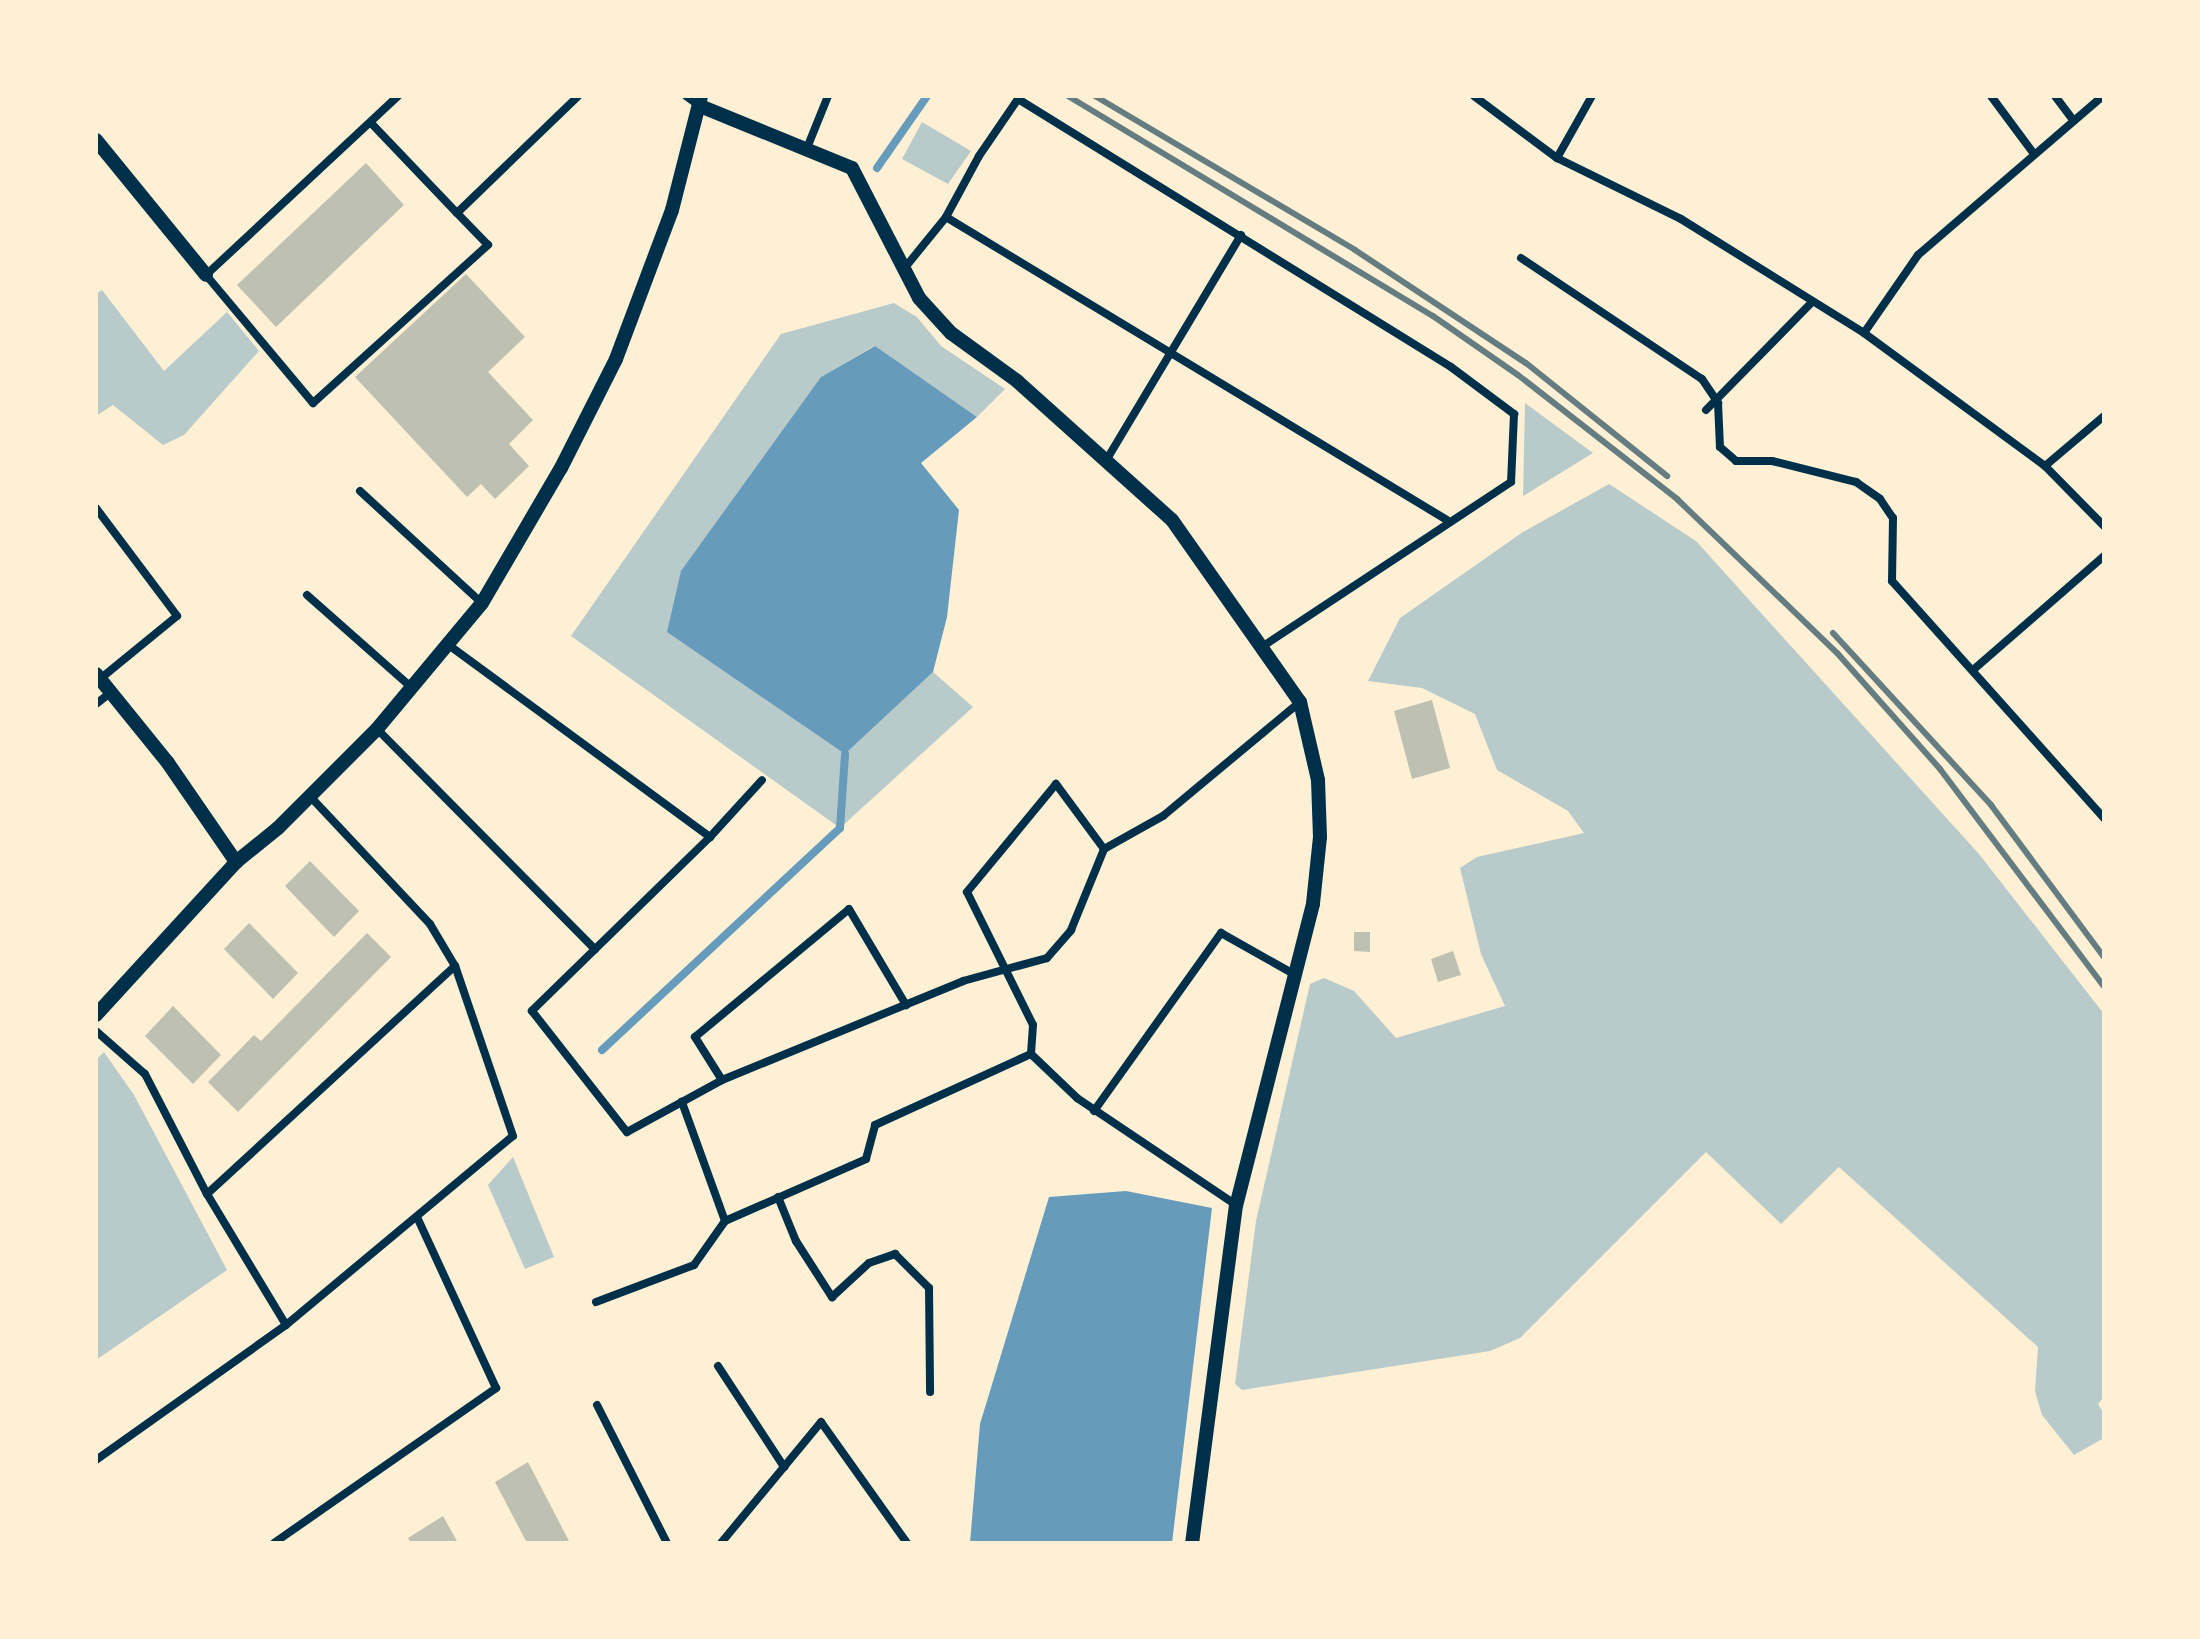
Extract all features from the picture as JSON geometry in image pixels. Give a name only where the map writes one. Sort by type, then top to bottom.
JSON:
[{"type":"street","points":[[206,275],[398,96]]},
{"type":"street","points":[[457,213],[578,96]]},
{"type":"street","points":[[686,96],[852,168],[919,298],[951,333],[1017,381],[1172,520],[1300,702],[1318,780],[1320,837],[1313,904],[1292,973],[1236,1205],[1192,1543]]},
{"type":"street","points":[[807,148],[828,96]]},
{"type":"street","points":[[1474,96],[1557,158],[1681,219],[1864,333],[2045,466],[2104,526]]},
{"type":"street","points":[[1557,158],[1592,96]]},
{"type":"street","points":[[1991,96],[2034,154]]},
{"type":"street","points":[[2055,96],[2074,121]]},
{"type":"street","points":[[1864,333],[1918,255],[2103,96]]},
{"type":"street","points":[[903,270],[946,217],[979,156],[1018,99],[1451,367],[1514,414],[1511,482],[1447,520],[1262,647]]},
{"type":"street","points":[[96,1015],[236,862],[310,796],[377,729],[450,646],[482,603],[561,468],[616,359],[672,210],[701,101]]},
{"type":"street","points":[[96,140],[313,403],[488,245],[371,123]]},
{"type":"street","points":[[946,217],[1447,520]]},
{"type":"street","points":[[1107,459],[1241,235]]},
{"type":"street","points":[[1521,258],[1702,379],[1718,403],[1720,447],[1736,461],[1772,461],[1856,482],[1880,499],[1893,518],[1892,581],[2104,818]]},
{"type":"street","points":[[1706,410],[1718,403],[1812,302]]},
{"type":"street","points":[[2045,466],[2104,416]]},
{"type":"street","points":[[360,491],[482,603]]},
{"type":"street","points":[[96,508],[177,616],[98,677],[168,763],[236,862]]},
{"type":"street","points":[[1973,670],[2104,556]]},
{"type":"street","points":[[307,595],[412,688]]},
{"type":"street","points":[[450,646],[710,837]]},
{"type":"street","points":[[96,704],[110,693]]},
{"type":"street","points":[[762,780],[710,837],[532,1011],[627,1132],[722,1080],[963,981],[1009,972],[1047,958],[1071,930],[1104,849],[1163,816],[1300,702]]},
{"type":"street","points":[[377,729],[595,949]]},
{"type":"street","points":[[1031,1054],[1033,1025],[967,892],[1056,784],[1104,849]]},
{"type":"street","points":[[96,1460],[286,1325],[418,1219],[513,1136],[455,966],[430,924],[310,796]]},
{"type":"street","points":[[722,1080],[695,1037],[849,909],[906,1005]]},
{"type":"street","points":[[1094,1111],[1221,933],[1292,973]]},
{"type":"street","points":[[207,1194],[455,966]]},
{"type":"street","points":[[96,1031],[145,1074],[207,1194],[286,1325]]},
{"type":"street","points":[[1031,1054],[1094,1111],[1236,1205]]},
{"type":"street","points":[[596,1302],[694,1265],[725,1221],[866,1159],[875,1125],[1031,1054]]},
{"type":"street","points":[[682,1102],[725,1221]]},
{"type":"street","points":[[778,1197],[796,1241],[832,1297],[869,1263],[895,1254],[929,1288],[930,1392]]},
{"type":"street","points":[[274,1543],[496,1388],[418,1219]]},
{"type":"street","points":[[718,1366],[784,1467]]},
{"type":"street","points":[[597,1405],[667,1543]]},
{"type":"street","points":[[721,1543],[821,1422],[907,1543]]},
{"type":"shaded area","points":[[922,122],[971,151],[948,184],[902,159]]},
{"type":"shaded area","points":[[102,290],[164,371],[227,312],[259,351],[184,435],[163,445],[113,405],[96,416],[96,294]]},
{"type":"shaded area","points":[[894,303],[917,317],[941,346],[1005,389],[977,417],[874,346],[821,377],[845,754],[933,672],[973,707],[840,828],[571,636],[781,334]]},
{"type":"shaded area","points":[[1525,403],[1593,453],[1523,496]]},
{"type":"shaded area","points":[[1609,484],[1696,541],[1979,854],[2104,1014],[2104,1397],[2098,1404],[2104,1414],[2104,1438],[2074,1455],[2042,1415],[2035,1391],[2038,1347],[1839,1167],[1781,1224],[1706,1152],[1520,1338],[1490,1351],[1242,1390],[1235,1384],[1256,1221],[1310,984],[1324,978],[1354,991],[1396,1038],[1505,1006],[1481,954],[1460,868],[1477,857],[1584,833],[1568,811],[1497,770],[1475,714],[1422,688],[1368,681],[1400,618],[1523,532]]},
{"type":"shaded area","points":[[104,1052],[134,1095],[227,1270],[96,1360],[96,1060]]},
{"type":"shaded area","points":[[513,1157],[554,1257],[525,1269],[488,1185]]},
{"type":"water","points":[[875,346],[977,417],[921,463],[959,510],[947,617],[933,672],[845,754],[667,632],[681,571],[821,377]]},
{"type":"water","points":[[1126,1191],[1212,1208],[1172,1543],[970,1543],[980,1424],[1049,1197]]},
{"type":"building","points":[[366,163],[404,205],[276,327],[237,285]]},
{"type":"building","points":[[466,274],[525,337],[488,372],[533,420],[509,444],[529,466],[495,499],[481,484],[467,497],[355,377]]},
{"type":"building","points":[[1432,700],[1450,768],[1412,779],[1394,711]]},
{"type":"building","points":[[310,861],[359,911],[334,937],[285,886]]},
{"type":"building","points":[[249,923],[298,973],[273,999],[224,949]]},
{"type":"building","points":[[1354,932],[1370,932],[1370,952],[1354,951]]},
{"type":"building","points":[[367,933],[391,957],[238,1112],[208,1082],[254,1035],[261,1041]]},
{"type":"building","points":[[1453,951],[1461,975],[1438,982],[1431,959]]},
{"type":"building","points":[[173,1006],[221,1055],[193,1084],[145,1036]]},
{"type":"building","points":[[528,1462],[570,1543],[527,1543],[495,1482]]},
{"type":"building","points":[[443,1516],[458,1543],[411,1543],[408,1538]]},
{"type":"waterway","points":[[877,168],[927,96]]},
{"type":"waterway","points":[[602,1050],[840,828],[845,754]]},
{"type":"railway","points":[[1068,96],[1433,316],[1518,375],[1677,499],[1838,654],[1940,769],[2104,987]]},
{"type":"railway","points":[[1095,96],[1355,250],[1526,363],[1667,476]]},
{"type":"railway","points":[[1833,633],[1991,805],[2104,957]]}]
